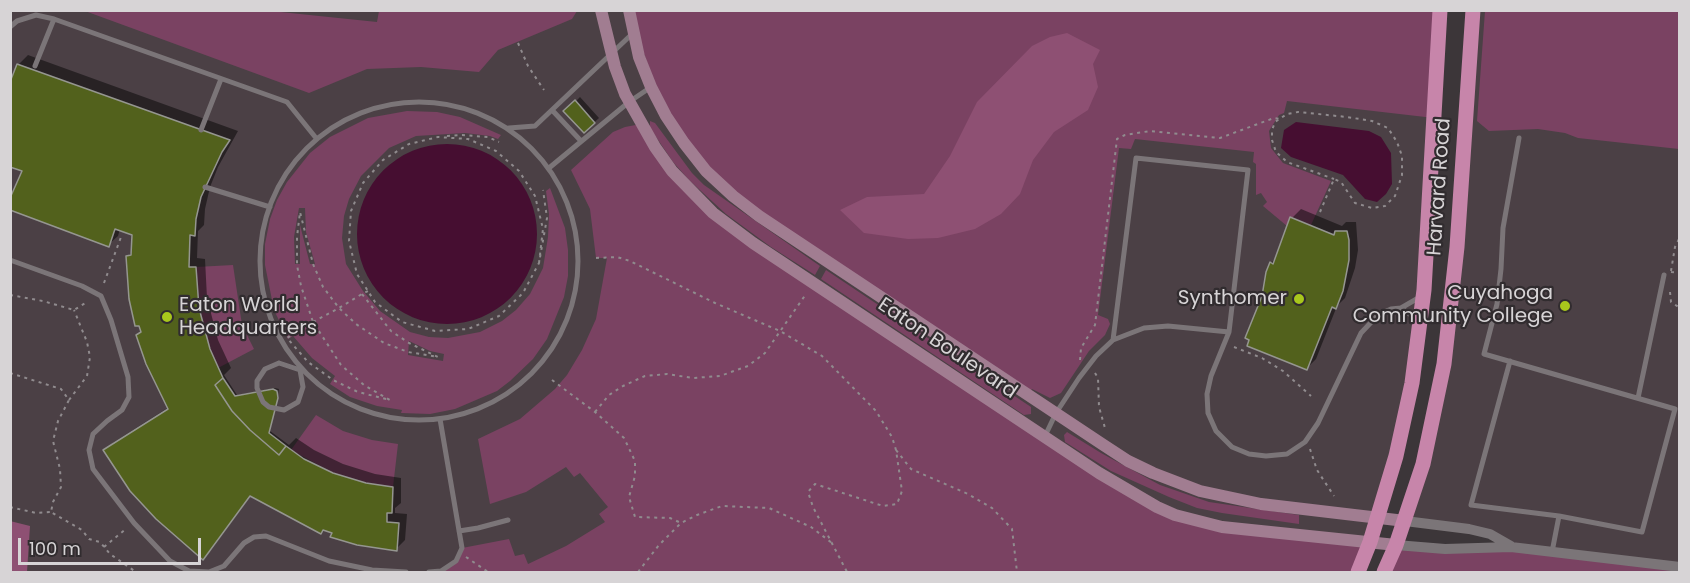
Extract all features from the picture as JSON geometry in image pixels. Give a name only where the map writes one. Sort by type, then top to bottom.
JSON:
[{"type":"main road","name":"Harvard Road","points":[[1358,573],[1370,542],[1396,456],[1412,382],[1423,296],[1440,10]]},
{"type":"main road","name":"Harvard Road","points":[[1384,573],[1405,521],[1423,464],[1444,364],[1457,247],[1473,10]]},
{"type":"street","name":"Eaton Boulevard","points":[[601,10],[625,94],[655,147],[672,171],[713,213],[733,228],[1044,437],[1144,501],[1175,515],[1222,527],[1396,545]]},
{"type":"street","name":"Eaton Boulevard","points":[[629,10],[639,57],[651,87],[666,116],[706,171],[734,196],[769,222],[1128,461],[1200,490],[1261,504],[1405,521]]},
{"type":"street","points":[[1405,521],[1470,529],[1491,534],[1511,547]]},
{"type":"street","points":[[1396,545],[1445,549],[1511,547],[1657,569],[1680,567]]},
{"type":"lane","points":[[10,27],[17,21],[36,15],[54,19],[287,102],[316,138]]},
{"type":"lane","points":[[35,66],[54,19]]},
{"type":"lane","points":[[509,128],[535,126],[633,33]]},
{"type":"lane","points":[[201,130],[221,79]]},
{"type":"lane","points":[[549,168],[629,102],[651,87]]},
{"type":"lane","points":[[411,101],[462,106],[509,128],[531,147],[549,168],[557,180],[570,213],[578,250],[575,294],[560,335],[535,371],[501,399],[461,416],[417,422],[374,415],[334,398],[300,370],[272,326],[259,276],[262,225],[282,177],[316,138],[360,111],[411,101]]},
{"type":"lane","points":[[552,110],[581,141]]},
{"type":"lane","points":[[1509,361],[1471,505],[1559,516],[1642,532],[1677,410],[1638,398],[1509,361],[1484,354],[1497,304],[1502,269],[1503,228],[1519,138]]},
{"type":"lane","points":[[1113,340],[1128,237],[1136,158],[1248,171],[1229,332],[1211,376],[1207,394],[1208,413],[1216,431],[1232,447],[1249,454],[1266,456],[1287,454],[1305,442],[1318,423],[1361,333],[1378,315],[1391,309],[1401,308],[1423,296]]},
{"type":"lane","points":[[206,187],[270,207]]},
{"type":"lane","points":[[10,260],[82,286],[101,296],[111,320],[128,377],[129,397],[122,410],[93,434],[89,450],[93,468],[134,523],[170,561],[189,571],[209,572],[224,566],[244,543],[254,537],[266,536],[329,561],[372,570],[406,573]]},
{"type":"lane","points":[[1638,398],[1664,275]]},
{"type":"lane","points":[[1401,308],[1419,321]]},
{"type":"lane","points":[[1044,437],[1056,413],[1096,356],[1113,340],[1144,328],[1168,326],[1229,332]]},
{"type":"lane","points":[[279,363],[300,370],[302,395],[292,407],[276,410],[262,402],[257,381],[265,369],[279,363]]},
{"type":"lane","points":[[429,573],[441,571],[456,561],[462,548],[440,418]]},
{"type":"lane","points":[[1552,552],[1559,516]]},
{"type":"lane","points":[[459,531],[508,520]]},
{"type":"path","points":[[518,43],[528,66],[544,90]]},
{"type":"path","points":[[1298,112],[1372,121],[1388,128],[1402,156],[1402,175],[1395,196],[1386,206],[1372,208],[1355,203],[1341,182],[1334,179],[1287,162],[1276,152],[1272,140],[1275,122],[1287,114],[1298,112]]},
{"type":"path","points":[[1080,360],[1081,348],[1095,325],[1118,140],[1132,133],[1150,131],[1220,138],[1274,118],[1280,119]]},
{"type":"path","points":[[499,142],[488,137],[462,135],[438,137],[409,144],[383,160],[363,183],[351,211],[349,241],[357,274],[375,302],[402,322],[435,331],[468,329],[499,316],[523,292],[538,263],[548,218],[543,190]]},
{"type":"path","points":[[438,137],[477,143],[496,151],[519,171],[535,196],[543,229],[538,263]]},
{"type":"path","points":[[1320,212],[1334,179]]},
{"type":"path","points":[[362,294],[391,331],[409,344],[438,357],[408,352],[384,343],[356,324],[339,308],[323,287],[313,264],[300,212],[297,265],[301,286],[313,322],[341,365],[364,385],[390,400],[358,392],[333,380],[308,362],[287,338],[313,322],[339,308],[362,294],[368,291]]},
{"type":"path","points":[[104,283],[121,237]]},
{"type":"path","points":[[1672,261],[1680,237]]},
{"type":"path","points":[[596,258],[617,257],[630,261],[780,332],[822,356],[876,411],[892,436],[896,450],[902,491],[897,504],[883,506],[815,484],[808,492],[813,507],[847,573]]},
{"type":"path","points":[[1671,272],[1680,273]]},
{"type":"path","points":[[595,412],[609,395],[645,376],[667,374],[693,378],[720,376],[748,366],[765,353],[806,294]]},
{"type":"path","points":[[10,296],[74,310],[87,302]]},
{"type":"path","points":[[51,512],[53,502],[61,488],[60,469],[53,441],[58,421],[69,400],[87,376],[90,357],[87,342],[74,310]]},
{"type":"path","points":[[1234,347],[1262,358],[1283,371],[1311,396]]},
{"type":"path","points":[[1094,372],[1098,378],[1100,407],[1105,428]]},
{"type":"path","points":[[10,373],[61,389],[69,400]]},
{"type":"path","points":[[552,380],[595,412],[624,438],[635,461],[635,476],[629,497],[635,517],[670,518],[681,523]]},
{"type":"path","points":[[1310,448],[1317,470],[1334,496]]},
{"type":"path","points":[[896,450],[911,469],[968,494],[992,508],[1012,530],[1017,573]]},
{"type":"path","points":[[638,573],[659,545],[681,523],[722,506],[769,508],[811,527],[834,545]]},
{"type":"path","points":[[10,507],[36,513],[51,512],[82,530],[89,539],[100,542],[110,554],[136,573]]},
{"type":"path","points":[[105,547],[134,523]]},
{"type":"path","points":[[460,553],[488,573]]},
{"type":"shaded area","points":[[10,11],[1440,11],[1412,383],[1358,572],[11,572]]},
{"type":"shaded area","points":[[85,11],[271,11],[377,22],[379,11],[577,11],[572,19],[498,50],[479,72],[421,67],[367,69],[309,93]]},
{"type":"shaded area","points":[[629,11],[1440,11],[1434,118],[1287,101],[1284,113],[1279,115],[1269,131],[1271,148],[1283,163],[1331,181],[1311,225],[1291,217],[1287,226],[1263,206],[1267,202],[1261,193],[1256,195],[1254,152],[1135,139],[1131,149],[1119,148],[1098,315],[1108,319],[1110,324],[1105,335],[1089,351],[1061,393],[1050,398],[1032,389],[1028,395],[733,196],[666,116]]},
{"type":"shaded area","name":"Cuyahoga Community College","points":[[1473,11],[1679,11],[1679,567],[1511,547],[1490,534],[1405,521],[1444,364]]},
{"type":"shaded area","points":[[1485,11],[1679,11],[1679,149],[1578,138],[1565,133],[1538,129],[1489,131],[1477,121]]},
{"type":"shaded area","points":[[1067,33],[1100,50],[1093,64],[1098,87],[1088,110],[1054,132],[1033,160],[1020,194],[1001,214],[975,229],[938,238],[908,239],[864,233],[840,210],[867,197],[924,194],[950,156],[977,102],[1032,46],[1050,37]]},
{"type":"shaded area","points":[[407,111],[437,112],[460,117],[501,135],[498,139],[465,133],[416,136],[389,148],[361,176],[349,199],[344,216],[342,238],[346,264],[363,291],[380,311],[410,332],[429,337],[448,338],[480,332],[502,321],[516,310],[530,294],[543,268],[549,214],[546,191],[550,188],[565,228],[568,276],[564,297],[547,339],[533,359],[497,391],[455,409],[430,414],[401,413],[402,410],[377,406],[350,397],[330,384],[335,376],[312,358],[293,336],[288,339],[274,310],[265,265],[265,244],[277,200],[287,182],[310,153],[330,137],[368,118]],"holes":[[[299,208],[305,208],[306,232],[315,264],[310,264],[300,225],[300,264],[295,264],[294,237]],[[409,341],[430,351],[444,354],[443,361],[408,355]]]},
{"type":"shaded area","points":[[650,121],[655,123],[692,173],[704,185],[820,266],[815,275],[726,214],[689,180],[673,162],[650,128]]},
{"type":"shaded area","points":[[1296,122],[1369,131],[1381,137],[1391,153],[1392,184],[1386,194],[1377,202],[1365,199],[1343,175],[1291,157],[1281,148],[1284,130]]},
{"type":"shaded area","points":[[641,124],[713,212],[1044,437],[1175,515],[1370,542],[1358,572],[441,572],[456,561],[462,548],[509,539],[515,556],[524,554],[528,564],[566,546],[605,522],[599,514],[608,507],[580,473],[574,477],[566,467],[526,492],[490,504],[478,439],[520,419],[555,389],[567,375],[582,350],[596,319],[607,258],[596,258],[590,209],[571,170],[613,132]]},
{"type":"shaded area","points":[[447,144],[465,145],[482,151],[511,170],[530,199],[536,216],[536,252],[530,269],[511,298],[482,317],[465,323],[447,324],[429,323],[412,317],[383,298],[364,269],[358,252],[357,234],[358,216],[364,199],[383,170],[412,151],[429,145]]},
{"type":"shaded area","points":[[233,265],[242,325],[254,349],[218,368],[210,349],[199,308],[196,267]]},
{"type":"shaded area","points":[[826,270],[1031,407],[1031,414],[1024,415],[821,279]]},
{"type":"shaded area","points":[[316,415],[343,431],[372,440],[398,444],[393,487],[366,483],[333,473],[291,450]]},
{"type":"shaded area","points":[[1067,432],[1160,485],[1209,502],[1299,515],[1299,524],[1197,508],[1169,497],[1111,471],[1065,442],[1064,435]]},
{"type":"shaded area","points":[[10,521],[30,526],[27,572],[11,572]]},
{"type":"shaded area","points":[[1396,545],[1511,547],[1680,567],[1679,572],[1384,572]]},
{"type":"building","name":"Eaton World Headquarters","points":[[17,64],[230,140],[201,197],[195,236],[190,235],[189,267],[196,267],[199,308],[210,349],[223,378],[215,385],[232,411],[279,455],[286,446],[304,459],[333,473],[366,483],[393,487],[392,513],[387,513],[387,522],[399,523],[397,551],[357,545],[330,537],[332,533],[323,530],[321,534],[250,496],[203,560],[156,519],[130,491],[103,450],[168,409],[146,364],[136,335],[141,332],[139,326],[135,326],[129,299],[126,256],[131,255],[132,235],[115,229],[109,247],[10,210],[10,198],[22,171],[10,167],[10,82]]},
{"type":"building","points":[[575,100],[595,123],[584,133],[563,111]]},
{"type":"building","points":[[1290,217],[1334,235],[1335,231],[1347,231],[1349,240],[1349,260],[1343,291],[1336,309],[1332,307],[1307,370],[1247,346],[1249,340],[1245,338],[1262,296],[1266,272],[1270,262],[1273,264]]},
{"type":"building","points":[[223,378],[235,396],[273,389],[277,391],[278,398],[269,433],[286,446],[279,455],[232,411],[215,385]]},
{"type":"place","name":"Synthomer","points":[[1299,299]]},
{"type":"place","name":"Cuyahoga Community College","points":[[1565,306]]},
{"type":"place","name":"Eaton World Headquarters","points":[[167,317]]}]
